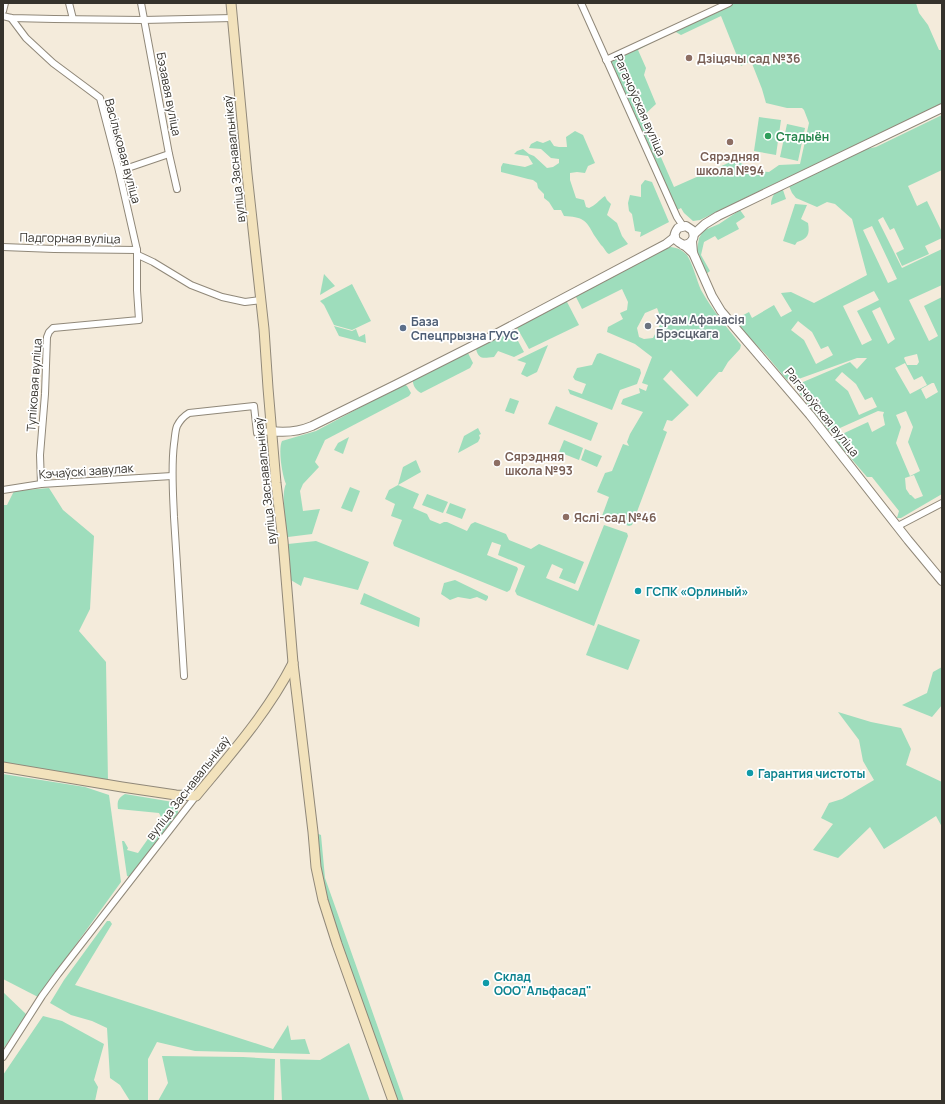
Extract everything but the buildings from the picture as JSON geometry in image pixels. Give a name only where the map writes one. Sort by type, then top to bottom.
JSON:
[{"type":"main road","name":"вуліца Заснавальнікаў","points":[[196,796],[258,720],[283,683],[294,663],[276,483],[261,300],[247,174],[231,3]]},
{"type":"main road","points":[[294,663],[316,868],[320,888],[337,944],[393,1101]]},
{"type":"main road","points":[[3,767],[129,788],[176,795],[196,796]]},
{"type":"street","points":[[3,11],[5,3]]},
{"type":"street","points":[[69,3],[73,20]]},
{"type":"street","name":"Бэзавая вуліца","points":[[141,3],[143,20],[177,189]]},
{"type":"street","name":"Рагачоўская вуліца","points":[[582,3],[677,217],[684,236],[715,302],[721,311],[806,409],[942,581]]},
{"type":"street","points":[[606,60],[729,3]]},
{"type":"street","points":[[3,16],[11,18],[73,20],[233,18]]},
{"type":"street","name":"Васільковая вуліца","points":[[11,18],[26,38],[54,63],[100,98],[119,171],[137,252],[139,320]]},
{"type":"street","points":[[272,431],[286,432],[306,429],[492,336],[666,244],[684,236],[743,203],[942,108]]},
{"type":"street","points":[[119,171],[169,154]]},
{"type":"street","name":"Падгорная вуліца","points":[[3,247],[137,252]]},
{"type":"street","points":[[137,252],[191,285],[222,297],[245,302],[261,300]]},
{"type":"street","name":"Тупіковая вуліца","points":[[41,484],[40,455],[45,394],[47,337],[49,332],[53,328],[139,320]]},
{"type":"street","name":"вуліца Заснавальнікаў","points":[[184,676],[172,476],[172,455],[177,426],[184,415],[189,413],[254,406],[257,433],[272,431]]},
{"type":"street","name":"Кэчаўскі завулак","points":[[3,490],[41,484],[172,476]]},
{"type":"street","points":[[898,526],[942,503]]},
{"type":"street","name":"вуліца Заснавальнікаў","points":[[3,1057],[50,984],[196,796]]},
{"type":"green space","points":[[731,3],[916,3],[919,13],[928,25],[939,50],[942,50],[942,104],[700,220],[693,221],[681,208],[675,211],[609,61]],"holes":[[[721,16],[741,66],[751,61],[766,103],[787,108],[802,108],[804,110],[809,123],[800,164],[779,165],[769,172],[756,171],[735,160],[674,187],[643,116],[656,104],[644,75],[646,68],[638,50],[674,31],[681,35]]]},
{"type":"green space","points":[[942,115],[942,170],[908,186],[917,206],[927,201],[941,230],[942,229],[942,238],[925,246],[929,254],[902,266],[896,253],[904,249],[894,228],[890,230],[883,217],[878,220],[902,268],[942,249],[942,285],[909,300],[929,341],[938,336],[924,306],[942,297],[942,494],[901,518],[897,518],[899,511],[872,477],[867,477],[836,441],[837,437],[840,435],[868,422],[872,432],[885,425],[883,415],[884,412],[878,411],[831,432],[795,388],[796,385],[850,362],[857,369],[867,358],[857,358],[793,381],[789,381],[746,334],[744,334],[735,322],[736,319],[749,312],[752,318],[774,305],[781,317],[792,311],[781,293],[791,292],[814,303],[867,275],[852,219],[835,204],[827,202],[817,207],[796,198],[789,186],[856,151],[876,147]],"holes":[[[872,226],[897,279],[888,283],[863,230]],[[874,291],[879,300],[857,311],[872,340],[862,345],[843,306]],[[880,307],[895,339],[888,344],[872,311]],[[798,321],[812,332],[821,349],[828,346],[833,355],[816,364],[804,340],[791,330]],[[917,354],[919,362],[917,365],[907,365],[904,358]],[[905,363],[914,380],[922,376],[927,385],[910,394],[895,368]],[[842,372],[856,384],[865,400],[872,397],[877,407],[859,415],[848,391],[835,380]],[[934,383],[938,392],[926,399],[921,389]],[[906,411],[913,427],[908,442],[920,471],[910,476],[896,443],[901,427],[896,415]],[[914,475],[923,496],[915,499],[906,489],[905,478]]]},
{"type":"green space","name":"Стадыён","points":[[759,117],[781,120],[776,155],[754,151]]},
{"type":"green space","points":[[787,124],[805,128],[798,161],[780,157]]},
{"type":"green space","points":[[575,131],[583,135],[595,163],[588,166],[585,173],[570,173],[570,180],[576,198],[584,200],[586,207],[589,208],[605,196],[611,204],[607,215],[617,223],[622,236],[628,244],[609,254],[600,244],[586,222],[579,218],[564,216],[561,210],[554,210],[549,202],[544,198],[544,194],[538,188],[537,183],[533,180],[501,172],[503,163],[525,167],[533,164],[528,156],[514,154],[523,149],[534,156],[547,168],[553,167],[559,163],[559,159],[551,158],[541,149],[529,148],[531,144],[537,141],[543,143],[550,140],[554,146],[567,147],[566,137]]},
{"type":"green space","points":[[645,180],[652,182],[669,222],[640,237],[641,232],[635,231],[632,214],[629,211],[628,203],[630,195],[641,197],[641,185]]},
{"type":"green space","points":[[782,187],[786,199],[771,205],[774,194]]},
{"type":"green space","points":[[795,204],[807,205],[801,219],[808,223],[809,230],[806,238],[797,242],[795,245],[783,241]]},
{"type":"green space","points":[[740,210],[745,217],[736,223],[739,229],[718,240],[715,236],[704,242],[701,255],[710,271],[706,274],[697,250],[699,238],[705,230],[719,224]]},
{"type":"green space","points":[[668,247],[676,248],[687,255],[705,297],[741,345],[740,349],[728,362],[722,372],[719,372],[697,397],[671,370],[663,379],[689,405],[672,421],[667,420],[663,430],[667,432],[632,525],[629,526],[602,516],[609,497],[597,492],[605,473],[612,471],[623,444],[629,446],[627,442],[630,434],[643,412],[621,404],[623,399],[640,393],[639,388],[646,391],[648,385],[642,383],[652,357],[635,344],[607,332],[608,327],[623,319],[620,313],[627,310],[628,302],[622,289],[582,309],[574,293]],"holes":[[[657,308],[662,321],[653,338],[644,339],[639,337],[637,328],[645,313]]]},
{"type":"green space","points":[[324,274],[335,286],[320,295]]},
{"type":"green space","points":[[352,284],[371,321],[352,330],[334,325],[324,305],[320,301]]},
{"type":"green space","points":[[566,300],[579,325],[529,349],[516,326]]},
{"type":"green space","points":[[334,326],[352,331],[356,329],[359,337],[365,334],[366,343],[339,336]]},
{"type":"green space","points":[[511,328],[524,352],[514,357],[498,351],[494,357],[480,357],[476,349]]},
{"type":"green space","points":[[548,345],[537,372],[527,377],[521,374],[526,363],[517,360]]},
{"type":"green space","points":[[465,351],[468,353],[473,363],[470,368],[421,393],[414,387],[413,378]]},
{"type":"green space","points":[[600,353],[640,369],[641,373],[637,384],[620,390],[612,410],[570,394],[568,389],[582,394],[586,384],[575,380],[573,377],[577,368],[592,365],[597,354]]},
{"type":"green space","points":[[404,384],[411,393],[409,396],[325,440],[315,462],[319,467],[303,484],[300,491],[303,511],[320,509],[312,534],[288,537],[284,509],[286,484],[280,456],[282,441],[316,431]]},
{"type":"green space","points":[[510,398],[519,401],[514,414],[505,411]]},
{"type":"green space","points":[[556,406],[598,423],[591,441],[548,424]]},
{"type":"green space","points":[[478,428],[481,434],[479,435],[480,438],[478,442],[458,453],[464,436]]},
{"type":"green space","points":[[349,437],[343,454],[334,450],[338,443]]},
{"type":"green space","points":[[564,440],[583,448],[579,460],[559,452]]},
{"type":"green space","points":[[585,449],[602,456],[597,467],[581,460]]},
{"type":"green space","points":[[416,460],[421,472],[398,485],[403,467]]},
{"type":"green space","points":[[398,485],[419,494],[413,508],[427,514],[430,520],[440,524],[447,522],[467,531],[471,524],[475,522],[506,534],[509,540],[531,549],[539,544],[584,562],[575,584],[559,578],[563,569],[552,564],[546,578],[578,591],[604,525],[627,533],[628,536],[594,626],[517,595],[515,591],[525,566],[498,555],[501,545],[492,542],[487,555],[517,567],[518,569],[510,590],[507,592],[394,546],[393,543],[402,520],[391,516],[395,504],[385,499],[389,490]]},
{"type":"green space","points":[[350,487],[360,491],[352,512],[341,508]]},
{"type":"green space","points":[[49,488],[63,510],[94,536],[90,609],[79,631],[106,662],[108,782],[3,762],[3,505],[7,505],[14,491]]},
{"type":"green space","points":[[427,494],[448,502],[443,513],[422,505]]},
{"type":"green space","points":[[450,503],[466,509],[462,519],[446,513]]},
{"type":"green space","points":[[316,541],[369,562],[358,590],[304,577],[301,586],[289,579],[288,544]]},
{"type":"green space","points":[[455,580],[488,596],[488,598],[486,601],[477,597],[470,599],[458,597],[450,600],[441,594],[444,583]]},
{"type":"green space","points":[[364,593],[420,618],[419,627],[360,604]]},
{"type":"green space","points":[[598,624],[640,640],[628,670],[586,655]]},
{"type":"green space","points":[[942,667],[942,705],[932,717],[902,705],[927,693],[933,672]]},
{"type":"green space","points":[[838,712],[871,722],[901,728],[911,749],[906,765],[942,782],[942,827],[936,816],[884,849],[870,827],[838,858],[813,850],[833,824],[821,818],[829,803],[842,799],[874,780],[863,761],[859,740]]},
{"type":"green space","points":[[3,774],[85,787],[109,795],[121,882],[38,997],[3,979]]},
{"type":"green space","points":[[125,794],[173,802],[178,806],[178,813],[130,877],[127,876],[122,841],[124,841],[128,848],[127,850],[138,853],[162,819],[159,813],[118,809],[118,800]]},
{"type":"green space","points":[[313,832],[321,835],[325,878],[404,1101],[393,1101],[337,944]]},
{"type":"green space","points":[[107,921],[110,921],[112,924],[75,985],[273,1049],[288,1025],[291,1040],[305,1039],[310,1054],[195,1051],[157,1042],[148,1059],[148,1101],[130,1101],[120,1085],[110,1078],[107,1028],[92,1021],[71,1015],[50,1003],[64,980]]},
{"type":"green space","points":[[3,992],[27,1015],[3,1049]]},
{"type":"green space","points":[[43,1016],[62,1021],[104,1044],[94,1080],[98,1087],[95,1101],[3,1101],[3,1075]]},
{"type":"green space","points":[[349,1043],[370,1101],[282,1101],[280,1059],[320,1060]]},
{"type":"green space","points":[[162,1056],[275,1059],[274,1101],[158,1101],[168,1083]]},
{"type":"place","name":"Дзіцячы сад №36","points":[[689,58]]},
{"type":"place","name":"Стадыён","points":[[768,136]]},
{"type":"place","name":"Сярэдняя школа №94","points":[[730,142]]},
{"type":"place","name":"Храм Афанасія Брэсцкага","points":[[648,326]]},
{"type":"place","name":"База Спецпрызна ГУУС","points":[[403,328]]},
{"type":"place","name":"Сярэдняя школа №93","points":[[497,463]]},
{"type":"place","name":"Яслі-сад №46","points":[[566,517]]},
{"type":"place","name":"ГСПК «Орлиный»","points":[[638,591]]},
{"type":"place","name":"Гарантия чистоты","points":[[750,773]]},
{"type":"place","name":"Склад ООО\"Альфасад\"","points":[[486,983]]}]
